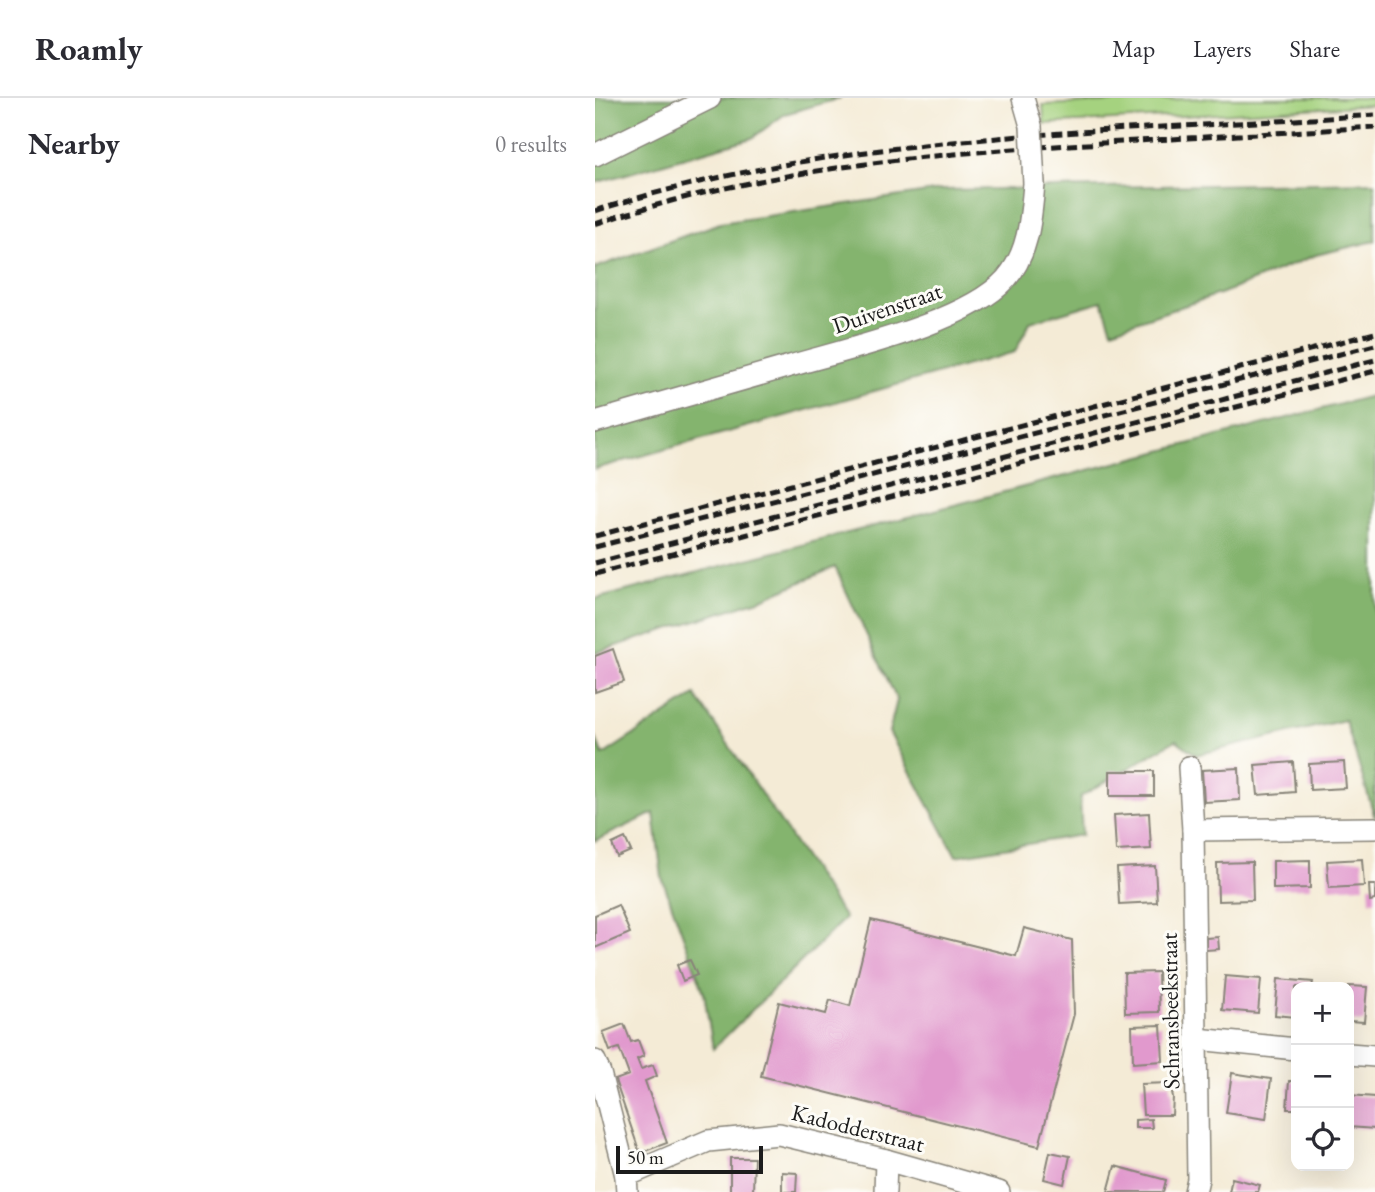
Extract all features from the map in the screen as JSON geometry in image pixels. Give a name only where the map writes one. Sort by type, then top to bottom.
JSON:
[{"type":"street","points":[[595,155],[710,98]]},
{"type":"street","name":"Duivenstraat","points":[[595,422],[899,334],[960,310],[990,294],[1007,278],[1019,261],[1028,235],[1034,184],[1031,126],[1023,98]]},
{"type":"street","name":"Schransbeekstraat","points":[[1189,767],[1193,830],[1197,1039],[1198,1179],[1195,1192]]},
{"type":"street","points":[[1193,830],[1375,828]]},
{"type":"street","points":[[1197,1039],[1291,1048]]},
{"type":"street","points":[[1354,1054],[1375,1056]]},
{"type":"street","points":[[595,1061],[627,1184]]},
{"type":"street","name":"Kadodderstraat","points":[[627,1184],[708,1141],[779,1134],[999,1192]]},
{"type":"street","points":[[885,1160],[885,1192]]},
{"type":"green space","points":[[595,98],[841,98],[785,114],[752,138],[595,183]]},
{"type":"green space","points":[[1208,98],[1375,98],[1375,105],[1044,124],[1043,105]]},
{"type":"green space","points":[[1375,182],[1375,241],[1316,255],[1228,291],[1112,330],[1102,301],[1030,322],[1015,352],[595,469],[595,268],[720,223],[941,190]]},
{"type":"green space","points":[[1375,395],[1375,818],[1345,720],[1196,755],[1176,740],[1080,797],[1082,835],[956,856],[889,732],[897,700],[835,567],[762,599],[595,653],[595,599]]},
{"type":"green space","points":[[695,695],[845,918],[713,1049],[704,993],[662,878],[654,813],[595,841],[595,736],[603,755]]},
{"type":"building","points":[[613,649],[624,682],[595,692],[595,656]]},
{"type":"building","points":[[1293,762],[1295,792],[1258,795],[1255,765]]},
{"type":"building","points":[[1344,762],[1346,788],[1310,790],[1309,764]]},
{"type":"building","points":[[1239,768],[1240,800],[1204,802],[1202,770]]},
{"type":"building","points":[[1110,771],[1154,771],[1154,796],[1110,796]]},
{"type":"building","points":[[1149,813],[1151,849],[1116,851],[1114,815]]},
{"type":"building","points":[[625,838],[631,851],[617,857],[612,844]]},
{"type":"building","points":[[1362,859],[1364,886],[1329,888],[1327,861]]},
{"type":"building","points":[[1310,860],[1310,888],[1273,889],[1273,861]]},
{"type":"building","points":[[1252,862],[1253,900],[1218,901],[1217,863]]},
{"type":"building","points":[[1155,866],[1157,902],[1119,904],[1117,868]]},
{"type":"building","points":[[1369,885],[1375,885],[1375,900],[1370,901]]},
{"type":"building","points":[[618,905],[630,933],[595,948],[595,915]]},
{"type":"building","points":[[871,920],[1016,956],[1024,928],[1072,940],[1074,1014],[1039,1146],[761,1076],[779,1002],[826,1014],[830,1000],[850,1006]]},
{"type":"building","points":[[1218,937],[1219,949],[1206,950],[1206,938]]},
{"type":"building","points":[[690,960],[697,975],[683,981],[677,965]]},
{"type":"building","points":[[1158,972],[1159,1012],[1125,1013],[1124,973]]},
{"type":"building","points":[[1225,976],[1261,979],[1258,1013],[1222,1010]]},
{"type":"building","points":[[1278,979],[1313,982],[1291,982],[1291,1017],[1275,1015]]},
{"type":"building","points":[[1354,986],[1367,987],[1364,1022],[1354,1021]]},
{"type":"building","points":[[624,1024],[631,1042],[638,1040],[644,1056],[637,1059],[641,1069],[653,1065],[657,1076],[645,1081],[667,1143],[640,1153],[615,1080],[629,1075],[619,1048],[610,1051],[603,1032]]},
{"type":"building","points":[[1161,1025],[1163,1061],[1133,1063],[1132,1026]]},
{"type":"building","points":[[1232,1073],[1271,1079],[1266,1119],[1226,1113]]},
{"type":"building","points":[[1289,1081],[1291,1081],[1291,1109],[1287,1109]]},
{"type":"building","points":[[1170,1083],[1173,1097],[1172,1115],[1143,1115],[1141,1084]]},
{"type":"building","points":[[1354,1095],[1375,1097],[1375,1129],[1354,1127]]},
{"type":"building","points":[[1151,1119],[1152,1128],[1135,1128],[1135,1120]]},
{"type":"building","points":[[1050,1152],[1070,1156],[1064,1184],[1044,1179]]},
{"type":"building","points":[[730,1158],[754,1158],[753,1192],[730,1192]]},
{"type":"building","points":[[1115,1166],[1166,1180],[1163,1192],[1108,1192]]},
{"type":"building","points":[[782,1172],[797,1173],[796,1192],[782,1192]]},
{"type":"building","points":[[1232,1178],[1260,1185],[1258,1192],[1229,1192]]},
{"type":"railway","points":[[595,211],[690,184],[786,164],[883,150],[981,139],[1375,115]]},
{"type":"railway","points":[[595,224],[711,191],[889,161],[1069,145],[1375,127]]},
{"type":"railway","points":[[595,536],[1375,333]]},
{"type":"railway","points":[[595,547],[1375,345]]},
{"type":"railway","points":[[595,563],[1375,360]]},
{"type":"railway","points":[[595,574],[1375,371]]}]
